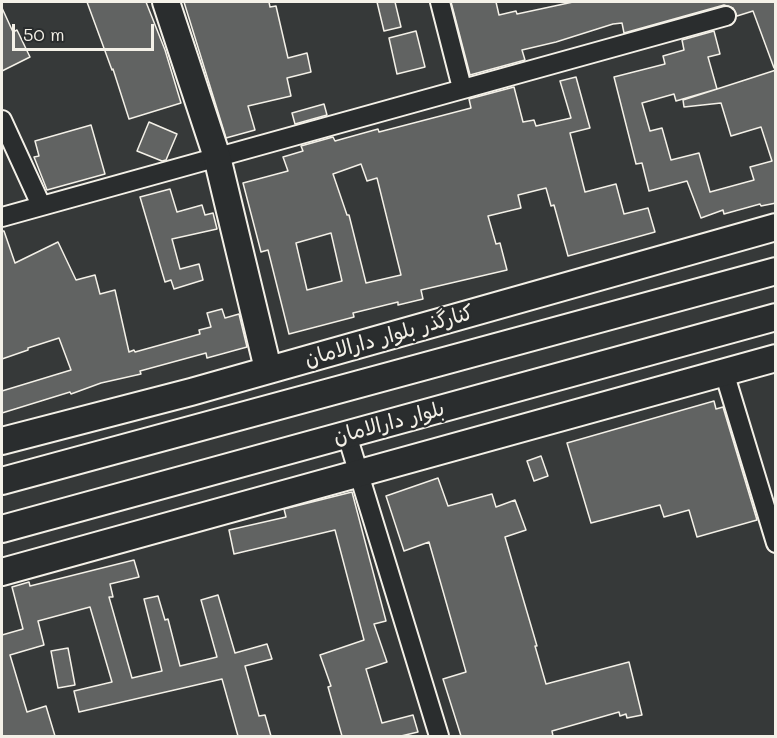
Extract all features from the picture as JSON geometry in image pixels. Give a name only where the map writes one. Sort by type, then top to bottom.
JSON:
[{"type":"street","points":[[166,2],[217,158],[268,369]]},
{"type":"street","points":[[440,2],[462,88]]},
{"type":"street","points":[[2,217],[726,16]]},
{"type":"street","points":[[2,120],[41,205]]},
{"type":"street","name":"کنارگذر بلوار دارالامان","points":[[2,441],[180,394],[776,227]]},
{"type":"street","points":[[2,481],[776,272]]},
{"type":"street","name":"بلوار دارالامان","points":[[2,529],[776,317]]},
{"type":"street","points":[[2,572],[776,358]]},
{"type":"street","points":[[724,372],[776,543]]},
{"type":"street","points":[[347,435],[439,736]]},
{"type":"building","points":[[87,2],[146,2],[165,50],[181,103],[129,119],[113,69]]},
{"type":"building","points":[[184,2],[269,2],[270,7],[276,6],[288,58],[307,53],[311,72],[287,78],[291,96],[248,106],[255,130],[226,138]]},
{"type":"building","points":[[377,2],[395,2],[401,27],[384,31]]},
{"type":"building","points":[[451,2],[496,2],[499,15],[516,11],[517,14],[573,2],[776,2],[776,68],[774,68],[753,11],[737,16],[733,8],[724,5],[624,33],[622,23],[613,24],[522,50],[525,60],[470,75]]},
{"type":"building","points":[[2,8],[13,32],[17,30],[30,57],[2,71]]},
{"type":"building","points":[[416,31],[425,67],[397,74],[389,38]]},
{"type":"building","points":[[714,31],[720,54],[708,57],[717,89],[676,101],[674,94],[642,103],[650,131],[662,128],[671,160],[699,153],[710,192],[754,180],[750,167],[772,161],[761,127],[731,136],[721,103],[684,107],[683,100],[776,70],[776,203],[761,206],[760,204],[724,214],[723,210],[701,218],[687,181],[649,191],[642,163],[636,164],[614,77],[665,64],[663,56],[684,50],[682,40]]},
{"type":"building","points":[[576,77],[590,128],[570,133],[585,192],[616,184],[624,214],[648,208],[655,232],[568,256],[554,205],[551,206],[546,188],[518,195],[521,208],[488,216],[496,244],[500,243],[507,270],[421,290],[423,299],[398,305],[398,302],[353,313],[354,317],[289,334],[268,250],[261,252],[243,183],[288,171],[283,157],[303,151],[301,146],[333,137],[335,141],[378,129],[379,132],[471,108],[469,99],[514,87],[523,122],[534,120],[536,126],[571,118],[560,81]],"holes":[[[361,164],[367,181],[377,178],[401,275],[366,283],[349,215],[347,215],[333,174]],[[331,233],[342,281],[307,290],[296,243]]]},
{"type":"building","points":[[324,104],[327,115],[295,124],[292,113]]},
{"type":"building","points":[[149,122],[177,134],[166,160],[162,161],[137,151]]},
{"type":"building","points":[[91,125],[105,174],[47,190],[34,157],[39,156],[35,141]]},
{"type":"building","points":[[170,189],[177,212],[202,205],[205,215],[213,213],[217,229],[172,239],[180,269],[199,264],[203,280],[174,289],[171,280],[165,282],[140,197]]},
{"type":"building","points":[[2,231],[4,231],[15,263],[58,242],[76,280],[95,275],[100,294],[115,290],[129,352],[200,334],[199,330],[211,327],[207,313],[222,309],[225,318],[239,314],[247,347],[207,358],[206,353],[140,371],[141,374],[101,383],[71,394],[70,392],[2,413],[2,391],[71,370],[59,338],[2,359]]},
{"type":"building","points":[[714,401],[716,409],[723,407],[757,520],[697,537],[689,510],[664,517],[660,505],[591,523],[567,443]]},
{"type":"building","points":[[541,456],[548,476],[534,481],[527,461]]},
{"type":"building","points":[[438,478],[448,506],[492,494],[496,507],[515,500],[526,530],[505,537],[546,684],[629,662],[642,715],[627,718],[626,714],[620,716],[619,712],[552,731],[553,736],[461,736],[443,679],[466,672],[429,542],[404,551],[386,496]]},
{"type":"building","points":[[352,492],[386,621],[374,624],[387,662],[366,669],[382,723],[413,715],[418,732],[401,736],[342,736],[328,687],[331,686],[320,655],[364,640],[335,530],[234,554],[229,530],[286,517],[284,509]]},
{"type":"building","points":[[134,560],[139,577],[110,584],[113,597],[109,597],[132,678],[162,671],[144,599],[158,596],[165,620],[168,619],[180,666],[217,657],[201,600],[218,595],[235,653],[267,644],[272,659],[245,666],[259,716],[265,715],[271,736],[238,736],[222,679],[79,712],[74,691],[112,682],[90,607],[38,621],[44,645],[10,655],[27,712],[46,706],[55,736],[2,736],[2,635],[23,629],[12,587],[29,582],[30,586]]},
{"type":"building","points":[[68,648],[75,685],[58,688],[51,651]]}]
